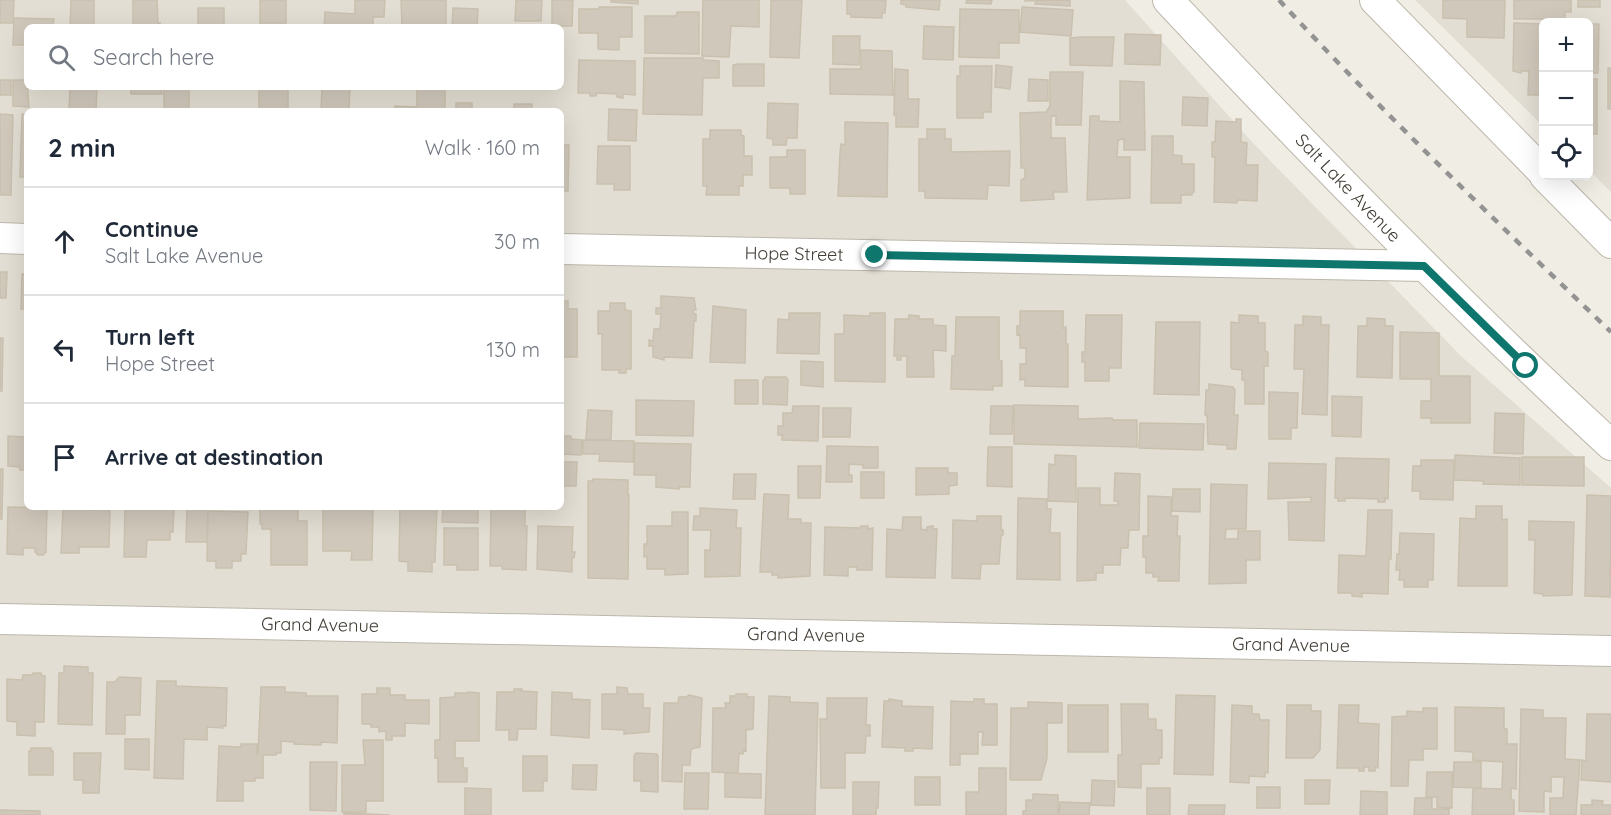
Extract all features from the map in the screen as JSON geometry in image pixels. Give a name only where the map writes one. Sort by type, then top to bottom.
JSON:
[{"type":"street","name":"Salt Lake Avenue","points":[[1168,0],[1424,266],[1611,445]]},
{"type":"street","points":[[1375,0],[1539,170]]},
{"type":"street","points":[[1549,180],[1611,243]]},
{"type":"street","points":[[0,238],[24,239]]},
{"type":"street","name":"Hope Street","points":[[564,249],[1424,266]]},
{"type":"street","name":"Grand Avenue","points":[[0,619],[1611,651]]},
{"type":"shaded area","points":[[0,0],[1125,0],[1253,143],[1461,356],[1611,488],[1611,815],[0,815]]},
{"type":"shaded area","points":[[1415,0],[1611,0],[1611,192],[1593,174],[1593,18],[1539,18],[1539,122]]},
{"type":"building","points":[[0,0],[14,0],[13,23],[0,23]]},
{"type":"building","points":[[71,0],[94,0],[94,24],[70,24]]},
{"type":"building","points":[[133,0],[157,0],[158,24],[133,24]]},
{"type":"building","points":[[260,0],[286,0],[286,23],[260,23]]},
{"type":"building","points":[[355,0],[385,0],[384,17],[373,17],[373,24],[324,24],[325,12],[355,14]]},
{"type":"building","points":[[401,0],[446,0],[446,24],[402,24]]},
{"type":"building","points":[[516,0],[542,0],[541,21],[515,21]]},
{"type":"building","points":[[552,0],[573,0],[572,26],[552,24]]},
{"type":"building","points":[[611,0],[638,0],[638,4],[611,2]]},
{"type":"building","points":[[703,0],[759,0],[759,27],[731,26],[729,57],[702,56]]},
{"type":"building","points":[[771,0],[802,0],[799,58],[770,57]]},
{"type":"building","points":[[847,0],[886,0],[885,13],[882,13],[882,18],[851,17],[851,14],[847,14]]},
{"type":"building","points":[[901,0],[940,0],[939,10],[906,7],[901,4]]},
{"type":"building","points":[[967,0],[992,0],[991,4],[966,3]]},
{"type":"building","points":[[1070,0],[1070,6],[1024,1]]},
{"type":"building","points":[[1443,0],[1505,0],[1504,38],[1467,37],[1467,19],[1443,18]]},
{"type":"building","points":[[1514,0],[1571,0],[1571,12],[1565,12],[1565,18],[1514,19]]},
{"type":"building","points":[[1578,0],[1600,0],[1600,7],[1578,7]]},
{"type":"building","points":[[599,7],[632,7],[632,37],[619,37],[619,50],[598,49],[598,33],[579,33],[579,9],[599,9]]},
{"type":"building","points":[[1022,7],[1073,10],[1071,36],[1020,32]]},
{"type":"building","points":[[198,8],[224,8],[224,24],[198,24]]},
{"type":"building","points":[[453,8],[478,9],[477,24],[452,24]]},
{"type":"building","points":[[960,9],[1019,10],[1019,43],[999,43],[999,58],[959,57]]},
{"type":"building","points":[[677,12],[699,12],[699,54],[645,53],[645,16],[676,16]]},
{"type":"building","points":[[14,18],[54,19],[53,24],[24,24],[24,45],[13,45]]},
{"type":"building","points":[[1514,23],[1539,24],[1539,95],[1528,95],[1529,71],[1521,71],[1521,73],[1513,71]]},
{"type":"building","points":[[1593,24],[1599,24],[1598,73],[1593,73]]},
{"type":"building","points":[[924,26],[954,27],[953,60],[923,59]]},
{"type":"building","points":[[1125,34],[1161,35],[1160,65],[1125,64]]},
{"type":"building","points":[[833,36],[860,36],[859,65],[833,64]]},
{"type":"building","points":[[1114,37],[1112,66],[1070,65],[1070,38]]},
{"type":"building","points":[[861,50],[892,51],[893,95],[830,94],[830,69],[861,69]]},
{"type":"building","points":[[644,58],[703,58],[703,60],[719,61],[719,78],[703,78],[702,115],[643,114]]},
{"type":"building","points":[[579,60],[635,61],[635,95],[623,94],[623,98],[617,97],[617,94],[597,93],[596,96],[590,96],[590,93],[578,93]]},
{"type":"building","points":[[764,64],[764,86],[733,86],[733,65]]},
{"type":"building","points":[[996,65],[1012,67],[1010,89],[995,87]]},
{"type":"building","points":[[960,66],[992,66],[991,112],[983,112],[983,118],[957,118],[957,76],[960,76]]},
{"type":"building","points":[[1608,68],[1611,68],[1611,109],[1608,109]]},
{"type":"building","points":[[895,69],[908,70],[908,99],[919,99],[918,127],[896,127]]},
{"type":"building","points":[[1050,72],[1083,72],[1081,125],[1056,125],[1056,116],[1051,116],[1051,138],[1065,138],[1067,192],[1053,192],[1054,199],[1021,201],[1021,180],[1025,178],[1025,168],[1021,168],[1020,113],[1046,112],[1050,106]]},
{"type":"building","points":[[1029,79],[1048,80],[1048,101],[1028,101]]},
{"type":"building","points":[[1593,79],[1597,79],[1597,134],[1593,134]]},
{"type":"building","points":[[0,80],[11,80],[11,95],[0,95]]},
{"type":"building","points":[[13,80],[24,80],[24,90],[28,90],[29,107],[13,106]]},
{"type":"building","points":[[1120,81],[1144,82],[1145,150],[1124,150],[1124,139],[1118,140],[1117,157],[1130,157],[1130,198],[1087,200],[1090,116],[1099,116],[1099,121],[1120,122]]},
{"type":"building","points":[[70,90],[97,90],[96,108],[69,108]]},
{"type":"building","points":[[131,90],[161,90],[162,94],[131,94]]},
{"type":"building","points":[[164,90],[189,90],[189,108],[164,108]]},
{"type":"building","points":[[259,90],[288,90],[288,108],[259,108]]},
{"type":"building","points":[[322,90],[350,90],[349,108],[321,108]]},
{"type":"building","points":[[417,90],[445,90],[445,108],[395,108],[395,106],[417,107]]},
{"type":"building","points":[[1183,97],[1208,98],[1207,126],[1182,125]]},
{"type":"building","points":[[456,103],[472,103],[472,108],[456,108]]},
{"type":"building","points":[[768,103],[798,104],[797,138],[787,138],[786,145],[773,145],[773,139],[767,138]]},
{"type":"building","points":[[514,104],[532,104],[532,108],[514,108]]},
{"type":"building","points":[[609,109],[637,110],[636,141],[608,140]]},
{"type":"building","points":[[0,114],[13,115],[11,195],[0,195]]},
{"type":"building","points":[[22,114],[24,114],[24,177],[20,177]]},
{"type":"building","points":[[1236,119],[1241,119],[1241,142],[1247,143],[1246,165],[1258,165],[1257,201],[1214,202],[1215,157],[1212,157],[1212,142],[1215,142],[1216,121],[1236,122]]},
{"type":"building","points":[[845,122],[888,123],[887,197],[838,196],[841,144],[845,145]]},
{"type":"building","points":[[927,129],[945,129],[945,139],[951,139],[951,152],[1010,151],[1009,186],[988,185],[987,199],[925,198],[925,191],[919,191],[919,139],[927,139]]},
{"type":"building","points":[[710,130],[741,130],[741,135],[744,136],[744,156],[752,156],[752,175],[743,175],[743,186],[739,186],[739,195],[706,195],[707,186],[703,186],[703,139],[710,139]]},
{"type":"building","points":[[1152,136],[1173,136],[1173,155],[1182,156],[1182,164],[1194,164],[1194,192],[1192,195],[1181,195],[1181,203],[1151,203]]},
{"type":"building","points":[[564,145],[569,145],[568,191],[564,191]]},
{"type":"building","points":[[598,146],[630,146],[630,190],[614,190],[614,184],[597,184]]},
{"type":"building","points":[[787,150],[805,150],[805,194],[790,194],[790,188],[770,188],[770,157],[787,157]]},
{"type":"building","points":[[0,272],[7,272],[6,298],[0,298]]},
{"type":"building","points":[[22,274],[24,274],[24,309],[21,309]]},
{"type":"building","points":[[661,296],[694,298],[696,310],[693,310],[693,313],[696,314],[696,321],[694,321],[692,358],[664,357],[664,360],[653,357],[653,346],[649,346],[649,340],[653,341],[654,329],[660,329],[661,314],[656,314],[656,308],[661,308]]},
{"type":"building","points":[[564,301],[568,301],[568,309],[577,309],[577,357],[564,357]]},
{"type":"building","points":[[610,303],[625,303],[625,310],[631,311],[631,369],[626,369],[626,373],[619,373],[619,370],[602,370],[602,334],[598,334],[598,311],[610,311]]},
{"type":"building","points":[[713,306],[746,310],[745,363],[710,362]]},
{"type":"building","points":[[1020,311],[1063,311],[1063,328],[1066,327],[1066,344],[1068,344],[1068,387],[1025,386],[1025,379],[1020,380],[1020,364],[1026,364],[1026,348],[1020,348],[1020,334],[1017,335],[1017,326],[1020,326]]},
{"type":"building","points":[[789,313],[820,313],[819,354],[777,353],[778,319],[789,320]]},
{"type":"building","points":[[870,313],[885,313],[885,382],[835,381],[835,334],[844,334],[844,315],[870,316]]},
{"type":"building","points":[[909,315],[919,316],[919,319],[933,319],[933,325],[946,326],[946,351],[933,350],[934,377],[907,377],[907,356],[901,356],[901,360],[897,360],[897,356],[894,356],[895,319],[909,319]]},
{"type":"building","points":[[1086,315],[1122,315],[1121,368],[1109,368],[1109,381],[1085,381],[1085,362],[1082,362],[1082,352],[1085,352]]},
{"type":"building","points":[[1239,315],[1258,316],[1258,323],[1265,323],[1265,351],[1268,352],[1268,366],[1264,366],[1264,404],[1245,404],[1245,380],[1242,380],[1242,370],[1231,367],[1231,322],[1239,323]]},
{"type":"building","points":[[1303,316],[1321,317],[1321,325],[1329,325],[1327,415],[1302,414],[1304,369],[1294,369],[1295,325],[1303,325]]},
{"type":"building","points":[[956,317],[999,317],[999,360],[1002,361],[1002,386],[993,386],[993,390],[951,389]]},
{"type":"building","points":[[1367,318],[1385,319],[1385,326],[1393,326],[1392,378],[1357,377],[1358,326],[1367,326]]},
{"type":"building","points":[[1156,322],[1200,322],[1199,395],[1154,394]]},
{"type":"building","points":[[1400,332],[1439,333],[1439,376],[1470,376],[1470,423],[1431,423],[1431,418],[1421,418],[1421,401],[1431,401],[1431,379],[1400,379]]},
{"type":"building","points":[[0,338],[3,338],[2,391],[0,391]]},
{"type":"building","points":[[801,361],[823,362],[823,387],[801,385]]},
{"type":"building","points":[[765,377],[786,377],[788,380],[787,405],[763,404]]},
{"type":"building","points":[[735,380],[758,380],[758,404],[735,404]]},
{"type":"building","points":[[1209,384],[1233,387],[1235,390],[1234,415],[1238,415],[1236,449],[1227,449],[1227,445],[1208,444],[1207,415],[1205,415],[1206,390],[1209,390]]},
{"type":"building","points":[[1269,392],[1298,393],[1297,428],[1291,428],[1291,439],[1269,439]]},
{"type":"building","points":[[1332,396],[1362,397],[1361,437],[1332,436]]},
{"type":"building","points":[[636,400],[694,401],[693,436],[636,435]]},
{"type":"building","points":[[1014,405],[1078,406],[1078,419],[1137,420],[1137,447],[1014,444]]},
{"type":"building","points":[[793,406],[819,406],[818,441],[782,440],[782,435],[778,435],[778,426],[783,426],[783,413],[792,413]]},
{"type":"building","points":[[991,406],[1013,406],[1012,434],[990,434]]},
{"type":"building","points":[[823,408],[851,408],[850,437],[823,437]]},
{"type":"building","points":[[588,410],[612,411],[611,440],[586,439]]},
{"type":"building","points":[[1495,413],[1524,414],[1523,454],[1494,453]]},
{"type":"building","points":[[1140,423],[1204,424],[1203,450],[1139,448]]},
{"type":"building","points":[[8,436],[24,437],[24,470],[20,470],[20,467],[8,466]]},
{"type":"building","points":[[564,436],[582,440],[581,455],[564,454]]},
{"type":"building","points":[[583,440],[634,441],[633,462],[599,461],[600,454],[583,454]]},
{"type":"building","points":[[635,443],[691,444],[690,487],[679,487],[679,489],[656,487],[656,475],[634,475]]},
{"type":"building","points":[[827,446],[878,447],[878,468],[863,468],[863,465],[849,464],[849,475],[852,475],[852,482],[826,482]]},
{"type":"building","points":[[988,447],[1012,447],[1012,487],[987,486]]},
{"type":"building","points":[[1055,455],[1076,456],[1076,502],[1048,501],[1049,464],[1055,465]]},
{"type":"building","points":[[1455,455],[1520,458],[1520,485],[1454,480]]},
{"type":"building","points":[[1522,457],[1584,457],[1584,486],[1522,485]]},
{"type":"building","points":[[1336,458],[1389,459],[1388,499],[1385,498],[1385,502],[1378,502],[1378,499],[1345,498],[1345,501],[1338,501],[1338,498],[1335,498]]},
{"type":"building","points":[[1421,460],[1454,460],[1453,500],[1420,499],[1420,491],[1412,491],[1413,466],[1421,466]]},
{"type":"building","points":[[564,462],[577,462],[576,486],[564,486]]},
{"type":"building","points":[[1269,463],[1326,464],[1324,541],[1289,540],[1288,502],[1311,502],[1311,497],[1268,499]]},
{"type":"building","points":[[798,466],[821,466],[820,498],[798,498]]},
{"type":"building","points":[[916,468],[948,468],[948,473],[957,473],[957,485],[949,486],[949,494],[916,495]]},
{"type":"building","points":[[0,469],[3,469],[2,519],[0,519]]},
{"type":"building","points":[[861,472],[884,472],[884,498],[861,498]]},
{"type":"building","points":[[1115,473],[1140,474],[1139,530],[1129,530],[1128,548],[1121,548],[1120,565],[1103,565],[1103,573],[1096,573],[1096,580],[1077,581],[1078,488],[1100,488],[1100,505],[1118,505],[1118,501],[1114,501]]},
{"type":"building","points":[[734,474],[756,474],[755,499],[733,499]]},
{"type":"building","points":[[593,479],[628,480],[628,579],[588,578],[588,481],[593,481]]},
{"type":"building","points":[[1211,484],[1247,485],[1246,529],[1226,529],[1225,539],[1238,539],[1238,531],[1260,531],[1260,560],[1246,560],[1246,583],[1209,584]]},
{"type":"building","points":[[1173,489],[1200,489],[1200,512],[1172,511]]},
{"type":"building","points":[[764,494],[789,495],[788,519],[801,519],[801,523],[811,523],[810,576],[778,578],[778,575],[772,575],[772,572],[760,572]]},
{"type":"building","points":[[1587,495],[1611,496],[1610,597],[1585,596]]},
{"type":"building","points":[[1148,496],[1171,497],[1171,516],[1178,516],[1179,581],[1158,581],[1159,577],[1153,577],[1153,573],[1146,573],[1143,536],[1148,536]]},
{"type":"building","points":[[1018,498],[1047,499],[1047,509],[1051,509],[1050,533],[1060,533],[1060,580],[1017,579]]},
{"type":"building","points":[[1476,506],[1502,506],[1502,520],[1507,519],[1507,586],[1458,586],[1460,518],[1476,519]]},
{"type":"building","points":[[8,507],[47,510],[46,552],[38,555],[35,548],[23,548],[23,555],[7,554]]},
{"type":"building","points":[[700,508],[737,510],[736,528],[741,528],[740,576],[705,577],[705,550],[710,550],[711,530],[693,530],[694,516],[700,516]]},
{"type":"building","points":[[63,510],[110,511],[109,547],[79,547],[79,553],[61,553]]},
{"type":"building","points":[[125,510],[174,510],[173,532],[170,532],[170,540],[147,540],[146,557],[124,557]]},
{"type":"building","points":[[187,510],[208,510],[207,542],[186,542]]},
{"type":"building","points":[[260,510],[298,510],[298,521],[307,521],[307,565],[271,565],[271,529],[262,529],[262,524],[260,524]]},
{"type":"building","points":[[323,510],[373,510],[372,560],[351,560],[352,551],[323,551]]},
{"type":"building","points":[[400,510],[437,510],[435,562],[432,562],[432,572],[408,571],[408,562],[399,561]]},
{"type":"building","points":[[443,510],[478,510],[478,523],[442,522]]},
{"type":"building","points":[[491,510],[525,510],[526,570],[490,566]]},
{"type":"building","points":[[1368,510],[1392,510],[1388,594],[1362,593],[1362,597],[1352,596],[1352,593],[1338,593],[1339,555],[1366,556]]},
{"type":"building","points":[[208,511],[248,512],[246,554],[241,554],[241,561],[232,561],[232,568],[216,568],[216,561],[207,561]]},
{"type":"building","points":[[672,512],[688,512],[688,574],[665,575],[665,569],[647,569],[644,544],[647,544],[647,526],[672,526]]},
{"type":"building","points":[[977,516],[1001,516],[1003,535],[1001,536],[999,564],[981,564],[980,579],[952,578],[953,520],[977,521]]},
{"type":"building","points":[[903,517],[921,517],[921,529],[927,530],[927,527],[933,526],[933,529],[937,529],[935,578],[886,577],[887,529],[902,530]]},
{"type":"building","points":[[1529,521],[1574,522],[1572,595],[1543,596],[1543,594],[1534,593],[1535,540],[1529,540]]},
{"type":"building","points":[[538,526],[573,527],[572,552],[575,552],[572,558],[572,572],[537,569]]},
{"type":"building","points":[[868,526],[868,529],[873,528],[872,570],[857,570],[857,567],[848,567],[848,576],[824,575],[825,527],[860,528]]},
{"type":"building","points":[[444,528],[478,528],[478,570],[457,570],[457,565],[444,565]]},
{"type":"building","points":[[1400,533],[1434,534],[1433,580],[1428,580],[1428,587],[1404,587],[1404,580],[1399,580],[1400,570],[1396,570]]},
{"type":"building","points":[[64,666],[88,667],[88,673],[93,673],[92,725],[58,724],[59,673],[64,673]]},
{"type":"building","points":[[41,673],[45,676],[44,722],[35,722],[35,736],[17,735],[17,722],[7,721],[7,679],[22,680],[23,675]]},
{"type":"building","points":[[119,677],[141,678],[140,715],[125,715],[125,734],[106,734],[107,682],[115,682]]},
{"type":"building","points":[[157,681],[176,681],[176,686],[227,688],[226,726],[222,726],[223,728],[207,727],[207,740],[184,739],[183,779],[154,778]]},
{"type":"building","points":[[261,687],[285,687],[285,692],[306,693],[306,696],[338,696],[337,743],[321,742],[321,745],[281,741],[281,753],[263,755],[263,778],[243,781],[243,801],[217,801],[219,746],[241,747],[241,744],[257,744],[258,754]]},
{"type":"building","points":[[617,687],[627,688],[628,694],[643,694],[643,708],[650,708],[649,732],[624,734],[624,730],[602,729],[602,694],[617,694]]},
{"type":"building","points":[[377,688],[390,688],[390,695],[405,695],[405,700],[429,700],[429,724],[405,723],[405,736],[392,736],[392,740],[386,740],[386,731],[379,732],[379,727],[362,724],[362,694],[377,694]]},
{"type":"building","points":[[514,689],[537,692],[536,729],[518,729],[517,740],[509,740],[509,730],[496,730],[497,692],[514,692]]},
{"type":"building","points":[[552,692],[572,693],[572,699],[590,700],[589,738],[551,735]]},
{"type":"building","points":[[455,693],[479,693],[479,741],[455,741],[455,758],[463,758],[463,768],[467,768],[467,782],[438,782],[435,740],[440,740],[440,698],[455,697]]},
{"type":"building","points":[[736,694],[747,694],[747,697],[754,697],[753,729],[746,730],[746,751],[744,750],[743,754],[739,753],[738,773],[712,772],[713,708],[726,708],[725,703],[730,703],[730,696],[736,696]]},
{"type":"building","points":[[689,695],[702,698],[700,747],[691,749],[690,765],[682,765],[682,782],[662,781],[664,703],[678,703],[679,697]]},
{"type":"building","points":[[1176,695],[1215,696],[1213,775],[1174,774]]},
{"type":"building","points":[[769,696],[790,697],[790,702],[818,703],[815,815],[765,815]]},
{"type":"building","points":[[827,698],[867,698],[866,725],[870,725],[870,736],[866,736],[865,753],[845,753],[845,788],[821,788],[820,719],[827,719]]},
{"type":"building","points":[[889,699],[902,701],[902,706],[933,707],[932,749],[913,748],[913,751],[905,751],[905,748],[882,747],[884,701],[889,701]]},
{"type":"building","points":[[974,699],[984,699],[984,704],[997,704],[997,745],[982,745],[983,732],[978,732],[978,754],[960,754],[960,765],[950,765],[951,701],[974,702]]},
{"type":"building","points":[[1028,702],[1062,703],[1062,723],[1047,723],[1047,758],[1041,780],[1010,780],[1011,708],[1028,708]]},
{"type":"building","points":[[1121,704],[1148,704],[1148,719],[1156,719],[1156,730],[1162,730],[1162,758],[1159,758],[1159,764],[1141,764],[1141,788],[1118,787],[1118,755],[1122,755]]},
{"type":"building","points":[[1068,705],[1108,705],[1108,752],[1068,752]]},
{"type":"building","points":[[1232,705],[1252,706],[1252,714],[1259,714],[1260,720],[1269,720],[1268,773],[1265,772],[1265,777],[1249,776],[1249,783],[1230,782]]},
{"type":"building","points":[[1287,705],[1311,705],[1311,711],[1321,711],[1320,750],[1313,758],[1286,758]]},
{"type":"building","points":[[1339,705],[1359,705],[1358,723],[1379,724],[1378,768],[1375,767],[1375,771],[1369,771],[1369,767],[1364,767],[1364,771],[1359,771],[1359,768],[1337,768]]},
{"type":"building","points":[[1455,707],[1504,708],[1507,744],[1517,744],[1516,789],[1511,788],[1514,815],[1472,815],[1473,788],[1502,789],[1503,762],[1473,760],[1473,752],[1455,751]]},
{"type":"building","points":[[1423,708],[1437,708],[1437,749],[1423,749],[1423,760],[1409,760],[1408,786],[1391,786],[1392,717],[1407,716],[1407,711],[1423,712]]},
{"type":"building","points":[[1521,709],[1543,710],[1543,718],[1566,718],[1565,759],[1580,760],[1576,815],[1550,815],[1550,798],[1563,798],[1564,777],[1551,777],[1551,792],[1544,791],[1544,812],[1519,811]]},
{"type":"building","points":[[1587,714],[1611,714],[1611,782],[1581,780],[1582,760],[1586,761]]},
{"type":"building","points":[[125,739],[149,739],[149,770],[125,769]]},
{"type":"building","points":[[363,740],[383,740],[383,801],[366,801],[366,812],[342,812],[342,765],[365,765]]},
{"type":"building","points":[[31,748],[51,748],[53,775],[29,775]]},
{"type":"building","points":[[74,753],[101,753],[99,793],[83,793],[83,780],[74,780]]},
{"type":"building","points":[[636,753],[657,754],[658,792],[641,791],[641,781],[634,781]]},
{"type":"building","points":[[523,756],[547,756],[547,781],[543,781],[543,791],[523,791]]},
{"type":"building","points":[[310,762],[337,762],[336,811],[310,810]]},
{"type":"building","points":[[1454,762],[1481,762],[1481,788],[1453,787]]},
{"type":"building","points":[[573,765],[597,765],[596,790],[572,789]]},
{"type":"building","points":[[979,768],[1006,768],[1006,815],[966,815],[966,792],[979,792]]},
{"type":"building","points":[[1427,772],[1452,772],[1452,808],[1437,807],[1437,797],[1426,797]]},
{"type":"building","points":[[685,773],[709,773],[708,809],[684,809]]},
{"type":"building","points":[[725,773],[761,774],[761,798],[725,797]]},
{"type":"building","points":[[915,777],[940,777],[940,805],[915,805]]},
{"type":"building","points":[[1092,780],[1115,781],[1114,806],[1091,805]]},
{"type":"building","points":[[1305,780],[1330,780],[1329,804],[1305,804]]},
{"type":"building","points":[[853,782],[879,782],[876,815],[853,815]]},
{"type":"building","points":[[1257,787],[1280,787],[1280,808],[1257,808]]},
{"type":"building","points":[[465,788],[491,789],[491,815],[465,815]]},
{"type":"building","points":[[1147,788],[1170,788],[1170,815],[1147,815]]},
{"type":"building","points":[[1361,791],[1387,792],[1387,815],[1360,815]]},
{"type":"building","points":[[1033,794],[1058,795],[1058,815],[1023,815],[1023,811],[1026,811],[1026,800],[1033,800]]},
{"type":"building","points":[[1415,798],[1432,798],[1432,809],[1449,809],[1449,815],[1414,815]]},
{"type":"building","points":[[1592,800],[1603,801],[1602,805],[1611,805],[1611,815],[1581,815],[1581,805],[1592,805]]},
{"type":"building","points":[[1060,802],[1090,803],[1089,815],[1059,815]]},
{"type":"building","points":[[1189,805],[1225,805],[1224,815],[1188,815]]},
{"type":"building","points":[[1,810],[40,811],[40,815],[1,815]]},
{"type":"building","points":[[344,813],[390,815],[344,815]]},
{"type":"railway","points":[[1279,0],[1401,127],[1611,332]]},
{"type":"route","points":[[875,255],[1424,266],[1526,366]]}]
